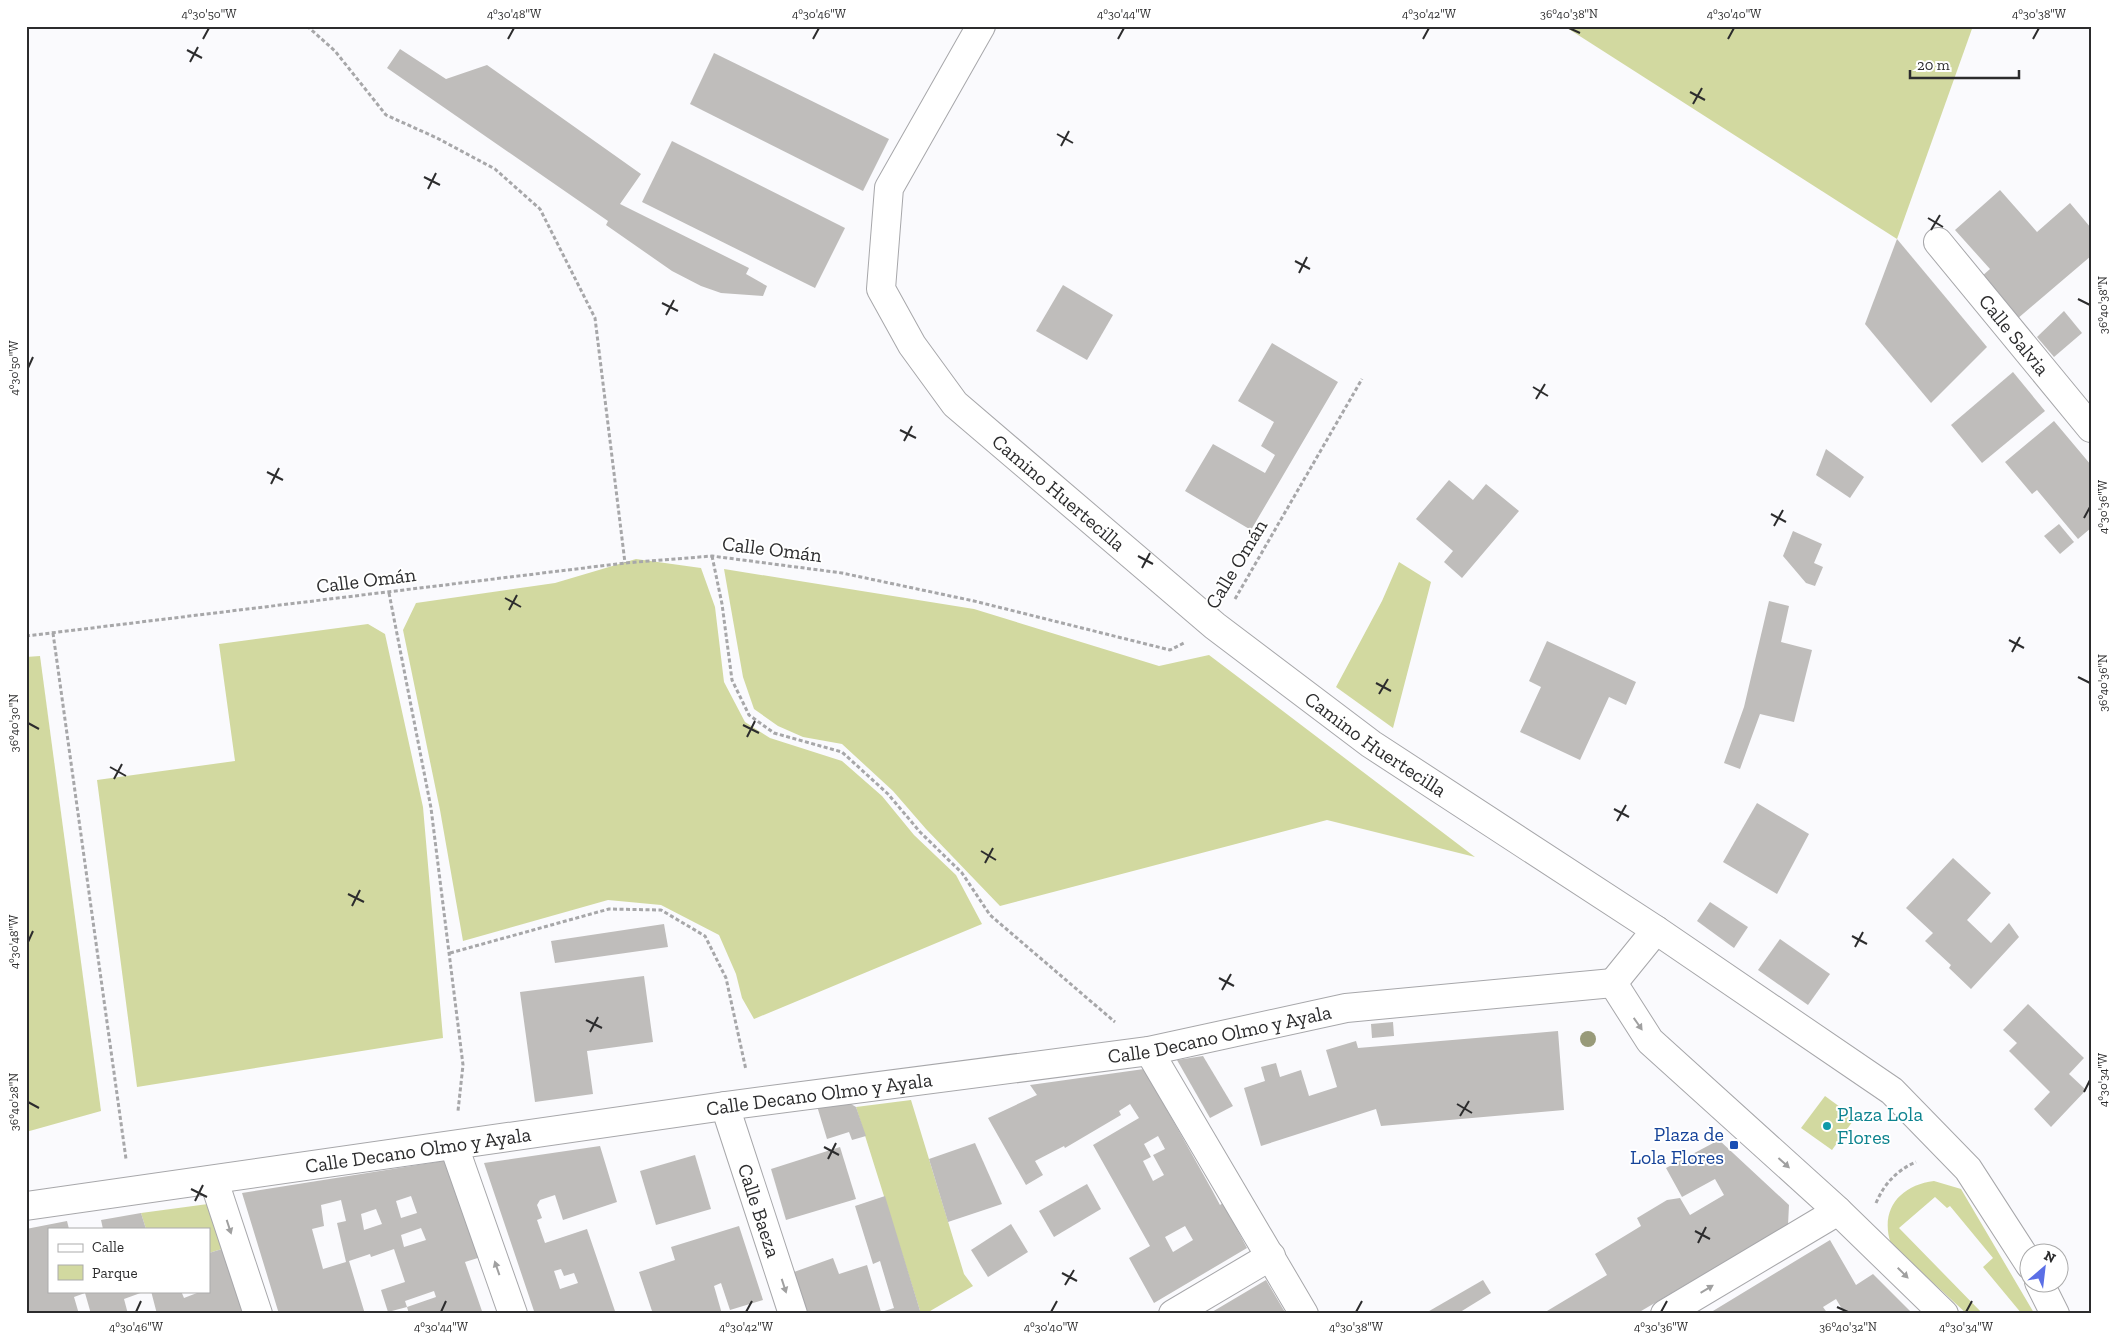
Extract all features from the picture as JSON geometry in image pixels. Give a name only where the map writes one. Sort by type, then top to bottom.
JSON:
[{"type":"street","name":"Camino Huertecilla","points":[[981,26],[888,188],[881,289],[912,345],[955,404],[1215,626],[1371,744],[1656,930]]},
{"type":"street","name":"Calle Salvia","points":[[1938,242],[2091,428]]},
{"type":"street","points":[[1944,1314],[1838,1211],[1650,1041],[1613,983],[1656,930],[1892,1090],[1968,1169],[2020,1250]]},
{"type":"street","name":"Calle Decano Olmo y Ayala","points":[[26,1206],[131,1193],[725,1106],[1149,1051],[1346,1008],[1613,983]]},
{"type":"street","points":[[1149,1051],[1304,1314]]},
{"type":"street","name":"Calle Baeza","points":[[725,1106],[793,1314]]},
{"type":"street","points":[[454,1146],[513,1314]]},
{"type":"street","points":[[214,1180],[258,1314]]},
{"type":"street","points":[[1665,1314],[1838,1211]]},
{"type":"street","points":[[1173,1314],[1271,1256]]},
{"type":"street","points":[[2044,1292],[2055,1314]]},
{"type":"path","points":[[307,26],[335,51],[386,115],[438,138],[495,169],[540,209],[595,318],[626,563]]},
{"type":"path","name":"Calle Omán","points":[[26,636],[626,563],[712,556],[842,573],[974,601],[1170,650],[1215,626],[1230,609],[1362,379]]},
{"type":"path","points":[[712,556],[722,604],[732,680],[749,715],[774,734],[842,752],[888,794],[920,832],[962,873],[990,915],[1149,1051]]},
{"type":"path","points":[[388,593],[431,808],[450,953],[462,1065],[454,1146]]},
{"type":"path","points":[[53,632],[131,1193]]},
{"type":"path","points":[[450,953],[609,908],[661,910],[706,936],[726,978],[753,1103]]},
{"type":"path","points":[[1867,1239],[1874,1209],[1882,1190],[1893,1176],[1906,1166],[1929,1156],[1942,1143]]},
{"type":"green space","points":[[1564,26],[1973,26],[1897,239]]},
{"type":"green space","points":[[636,559],[701,568],[715,607],[724,682],[745,722],[770,738],[842,761],[882,796],[914,835],[956,875],[982,924],[754,1019],[742,998],[736,974],[719,935],[661,905],[608,900],[463,941],[440,810],[403,630],[416,603],[555,583]]},
{"type":"green space","points":[[1399,562],[1431,582],[1393,728],[1336,687],[1382,601]]},
{"type":"green space","points":[[724,569],[974,609],[1159,666],[1209,655],[1475,857],[1327,820],[1000,906],[926,829],[893,791],[842,744],[803,737],[778,726],[754,709],[743,677]]},
{"type":"green space","points":[[368,624],[385,634],[423,807],[443,1038],[137,1087],[97,780],[235,761],[219,644]]},
{"type":"green space","points":[[40,656],[101,1111],[26,1132],[26,657]]},
{"type":"green space","points":[[1825,1096],[1855,1118],[1832,1150],[1801,1128]]},
{"type":"green space","points":[[911,1100],[964,1274],[973,1286],[925,1314],[921,1314],[856,1107]]},
{"type":"green space","points":[[1934,1181],[1961,1189],[2034,1313],[2022,1314],[1983,1267],[1993,1258],[1950,1206],[1947,1208],[1935,1197],[1899,1228],[1983,1314],[1967,1314],[1891,1244],[1888,1220],[1891,1210],[1903,1193],[1922,1183]]},
{"type":"green space","points":[[208,1204],[222,1249],[210,1253],[210,1228],[146,1228],[141,1213]]},
{"type":"building","points":[[400,49],[446,79],[487,65],[641,174],[620,204],[749,268],[746,274],[767,286],[763,296],[721,293],[701,286],[672,271],[606,225],[608,221],[387,68]]},
{"type":"building","points":[[714,53],[889,139],[863,191],[690,104]]},
{"type":"building","points":[[672,141],[845,228],[815,288],[642,202]]},
{"type":"building","points":[[2000,190],[2037,232],[2070,203],[2091,228],[2091,256],[2017,319],[1981,277],[1990,269],[1955,230]]},
{"type":"building","points":[[1897,239],[1987,347],[1931,403],[1865,324]]},
{"type":"building","points":[[1063,285],[1113,315],[1087,360],[1036,331]]},
{"type":"building","points":[[2064,311],[2082,333],[2054,357],[2037,337]]},
{"type":"building","points":[[1272,343],[1338,382],[1251,530],[1185,491],[1213,444],[1265,473],[1275,455],[1261,446],[1274,422],[1238,401]]},
{"type":"building","points":[[2013,372],[2045,411],[1982,463],[1951,425]]},
{"type":"building","points":[[2054,421],[2091,465],[2091,528],[2078,539],[2037,490],[2032,494],[2005,462]]},
{"type":"building","points":[[1826,449],[1864,477],[1850,498],[1816,475]]},
{"type":"building","points":[[1449,480],[1473,500],[1486,484],[1519,511],[1462,578],[1444,562],[1453,551],[1416,519]]},
{"type":"building","points":[[2059,524],[2074,542],[2060,554],[2044,536]]},
{"type":"building","points":[[1793,531],[1822,544],[1814,563],[1823,567],[1815,586],[1806,583],[1783,556]]},
{"type":"building","points":[[1769,601],[1789,606],[1781,642],[1812,650],[1794,722],[1760,714],[1740,769],[1724,763],[1744,707]]},
{"type":"building","points":[[1547,641],[1636,682],[1626,705],[1609,697],[1580,760],[1520,732],[1541,687],[1529,681]]},
{"type":"building","points":[[1757,803],[1809,834],[1777,894],[1723,862]]},
{"type":"building","points":[[1953,858],[1991,893],[1967,920],[1991,943],[2009,923],[2019,937],[1971,989],[1949,968],[1951,965],[1925,941],[1933,933],[1906,908]]},
{"type":"building","points":[[1710,902],[1748,927],[1734,948],[1697,921]]},
{"type":"building","points":[[664,924],[668,947],[555,963],[551,941]]},
{"type":"building","points":[[1780,939],[1830,974],[1808,1005],[1758,970]]},
{"type":"building","points":[[644,976],[653,1042],[587,1051],[593,1094],[535,1102],[520,992]]},
{"type":"building","points":[[2028,1004],[2084,1058],[2069,1074],[2086,1090],[2051,1127],[2034,1109],[2050,1092],[2009,1051],[2017,1043],[2003,1030]]},
{"type":"building","points":[[1393,1022],[1394,1036],[1372,1038],[1371,1024]]},
{"type":"building","points":[[1558,1031],[1564,1110],[1381,1126],[1376,1109],[1261,1146],[1244,1088],[1265,1081],[1261,1067],[1276,1063],[1280,1077],[1301,1070],[1309,1096],[1337,1087],[1326,1050],[1356,1041],[1358,1048]]},
{"type":"building","points":[[1203,1056],[1233,1106],[1210,1118],[1177,1060]]},
{"type":"building","points":[[1144,1069],[1220,1205],[1223,1203],[1247,1248],[1154,1303],[1129,1258],[1150,1246],[1093,1145],[1139,1118],[1130,1104],[1119,1111],[1121,1115],[1065,1148],[1064,1146],[1035,1161],[1043,1175],[1026,1185],[988,1118],[1037,1095],[1030,1085]],"holes":[[[1158,1136],[1165,1149],[1153,1155],[1164,1175],[1153,1181],[1143,1161],[1151,1157],[1144,1144]],[[1185,1226],[1193,1240],[1173,1252],[1165,1237]]]},
{"type":"building","points":[[833,1103],[851,1104],[856,1107],[866,1136],[852,1140],[849,1132],[827,1139],[817,1106]]},
{"type":"building","points":[[1719,1140],[1789,1205],[1788,1225],[1636,1314],[1542,1314],[1607,1275],[1595,1254],[1641,1226],[1637,1218],[1667,1200],[1680,1198],[1690,1215],[1724,1195],[1715,1179],[1682,1197],[1666,1168]]},
{"type":"building","points":[[975,1143],[1002,1204],[948,1222],[929,1159]]},
{"type":"building","points":[[600,1146],[617,1202],[563,1220],[555,1195],[540,1200],[537,1205],[542,1218],[537,1220],[545,1243],[587,1229],[616,1314],[535,1314],[484,1163]],"holes":[[[561,1269],[564,1276],[574,1273],[578,1283],[560,1289],[554,1271]]]},
{"type":"building","points":[[840,1147],[856,1199],[786,1220],[771,1169]]},
{"type":"building","points":[[695,1155],[711,1209],[656,1225],[640,1171]]},
{"type":"building","points":[[449,1160],[481,1257],[465,1262],[483,1314],[409,1314],[407,1307],[388,1312],[381,1290],[405,1282],[394,1249],[371,1257],[370,1254],[349,1261],[365,1314],[279,1314],[242,1193]],"holes":[[[411,1196],[417,1213],[401,1218],[396,1201]],[[341,1200],[346,1221],[337,1223],[346,1262],[323,1269],[312,1229],[324,1226],[321,1205]],[[376,1209],[382,1224],[364,1230],[361,1214]],[[421,1228],[426,1240],[404,1247],[401,1235]],[[434,1291],[436,1297],[407,1307],[405,1301]]]},
{"type":"building","points":[[1087,1184],[1101,1209],[1054,1237],[1039,1211]]},
{"type":"building","points":[[885,1196],[921,1314],[807,1314],[794,1272],[833,1258],[839,1274],[867,1265],[881,1312],[894,1308],[880,1261],[873,1264],[855,1206]]},
{"type":"building","points":[[141,1213],[146,1228],[103,1228],[101,1220]]},
{"type":"building","points":[[67,1221],[69,1228],[48,1228],[48,1292],[143,1292],[124,1299],[128,1314],[91,1314],[85,1293],[74,1297],[79,1314],[26,1314],[26,1229]]},
{"type":"building","points":[[1011,1224],[1028,1252],[988,1277],[971,1250]]},
{"type":"building","points":[[739,1226],[763,1300],[730,1310],[721,1283],[714,1286],[722,1314],[653,1314],[639,1272],[675,1260],[671,1247]]},
{"type":"building","points":[[1830,1240],[1856,1285],[1873,1274],[1913,1314],[1845,1314],[1836,1299],[1823,1307],[1828,1314],[1708,1314]]},
{"type":"building","points":[[222,1249],[243,1314],[157,1314],[151,1292],[181,1292],[184,1298],[199,1292],[210,1292],[210,1253]]},
{"type":"building","points":[[1266,1280],[1286,1314],[1208,1314],[1212,1312]]},
{"type":"building","points":[[1483,1280],[1491,1293],[1457,1314],[1424,1314]]},
{"type":"place","name":"Plaza Lola Flores","points":[[1827,1126]]},
{"type":"place","name":"Plaza de Lola Flores","points":[[1734,1145]]}]
